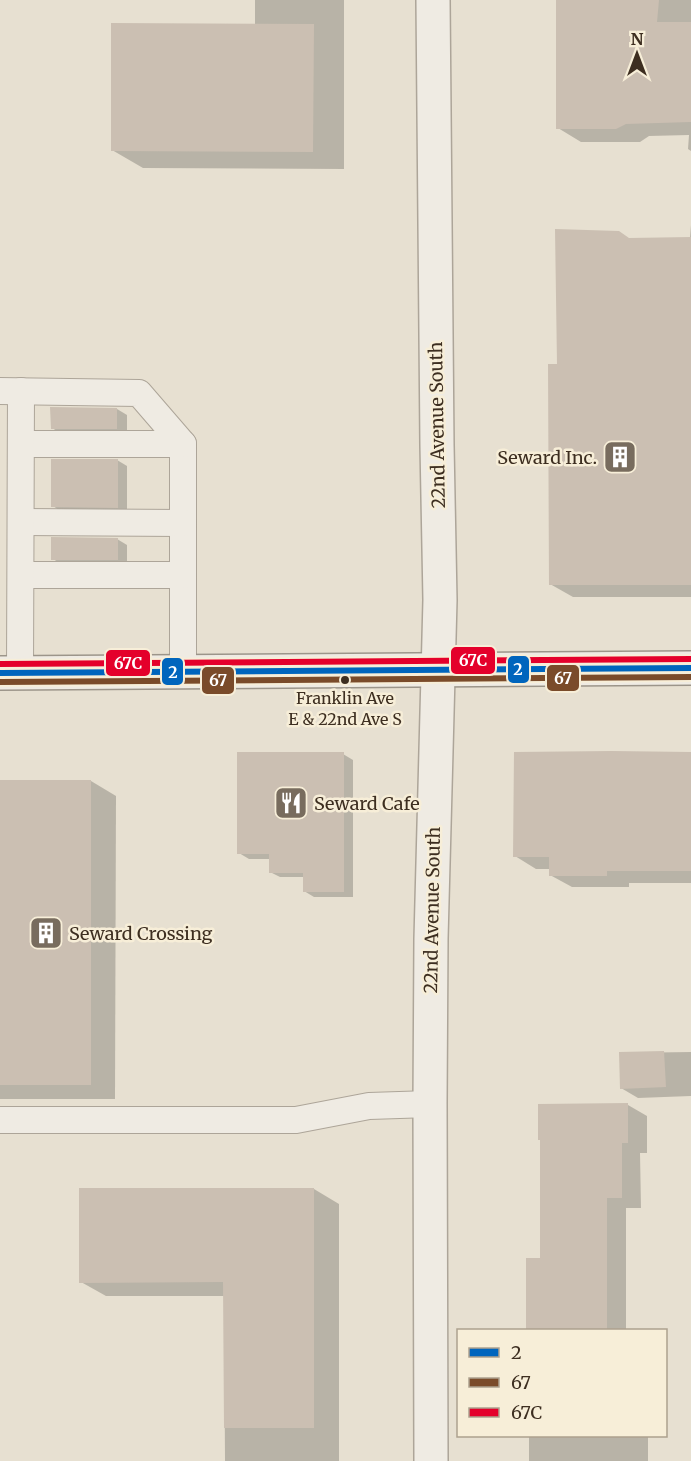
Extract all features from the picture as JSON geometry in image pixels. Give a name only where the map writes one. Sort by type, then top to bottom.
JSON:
[{"type":"street","name":"22nd Avenue South","points":[[431,1461],[431,927],[440,600],[433,0]]},
{"type":"street","points":[[10,673],[691,668]]},
{"type":"lane","points":[[10,673],[21,575],[21,444],[10,391],[139,393],[183,444],[183,672]]},
{"type":"lane","points":[[21,444],[183,444]]},
{"type":"lane","points":[[21,522],[183,523]]},
{"type":"lane","points":[[21,575],[183,575]]},
{"type":"lane","points":[[0,1120],[296,1120],[369,1106],[430,1104]]},
{"type":"building","points":[[556,0],[659,0],[657,22],[691,22],[691,122],[626,124],[616,129],[556,129]]},
{"type":"building","points":[[111,23],[314,24],[313,152],[111,151]]},
{"type":"building","name":"Seward Inc.","points":[[555,229],[619,231],[629,238],[691,237],[691,585],[549,585],[548,364],[557,364]]},
{"type":"building","points":[[50,407],[117,408],[117,429],[51,429]]},
{"type":"building","points":[[51,459],[118,459],[118,508],[51,507]]},
{"type":"building","points":[[51,537],[118,538],[118,560],[51,560]]},
{"type":"building","name":"Seward Cafe","points":[[237,752],[344,752],[344,892],[303,892],[303,873],[269,873],[269,854],[237,854]]},
{"type":"building","points":[[514,752],[691,752],[691,871],[607,871],[607,876],[549,876],[549,857],[513,857]]},
{"type":"building","name":"Seward Crossing","points":[[0,780],[91,780],[91,1085],[0,1085]]},
{"type":"building","points":[[664,1051],[666,1087],[620,1089],[619,1052]]},
{"type":"building","points":[[628,1103],[628,1143],[622,1143],[622,1198],[607,1198],[607,1329],[526,1329],[526,1258],[540,1258],[538,1104]]},
{"type":"building","points":[[79,1188],[314,1188],[314,1428],[224,1428],[223,1282],[79,1283]]},
{"type":"transit line","name":"67C","points":[[0,664],[691,659]]},
{"type":"transit line","name":"2","points":[[0,673],[691,668]]},
{"type":"transit line","name":"67","points":[[0,682],[691,677]]},
{"type":"place","name":"Seward Inc.","points":[[620,457]]},
{"type":"place","name":"Franklin Ave E & 22nd Ave S","points":[[345,680]]},
{"type":"place","name":"Seward Cafe","points":[[291,803]]},
{"type":"place","name":"Seward Crossing","points":[[46,933]]}]
